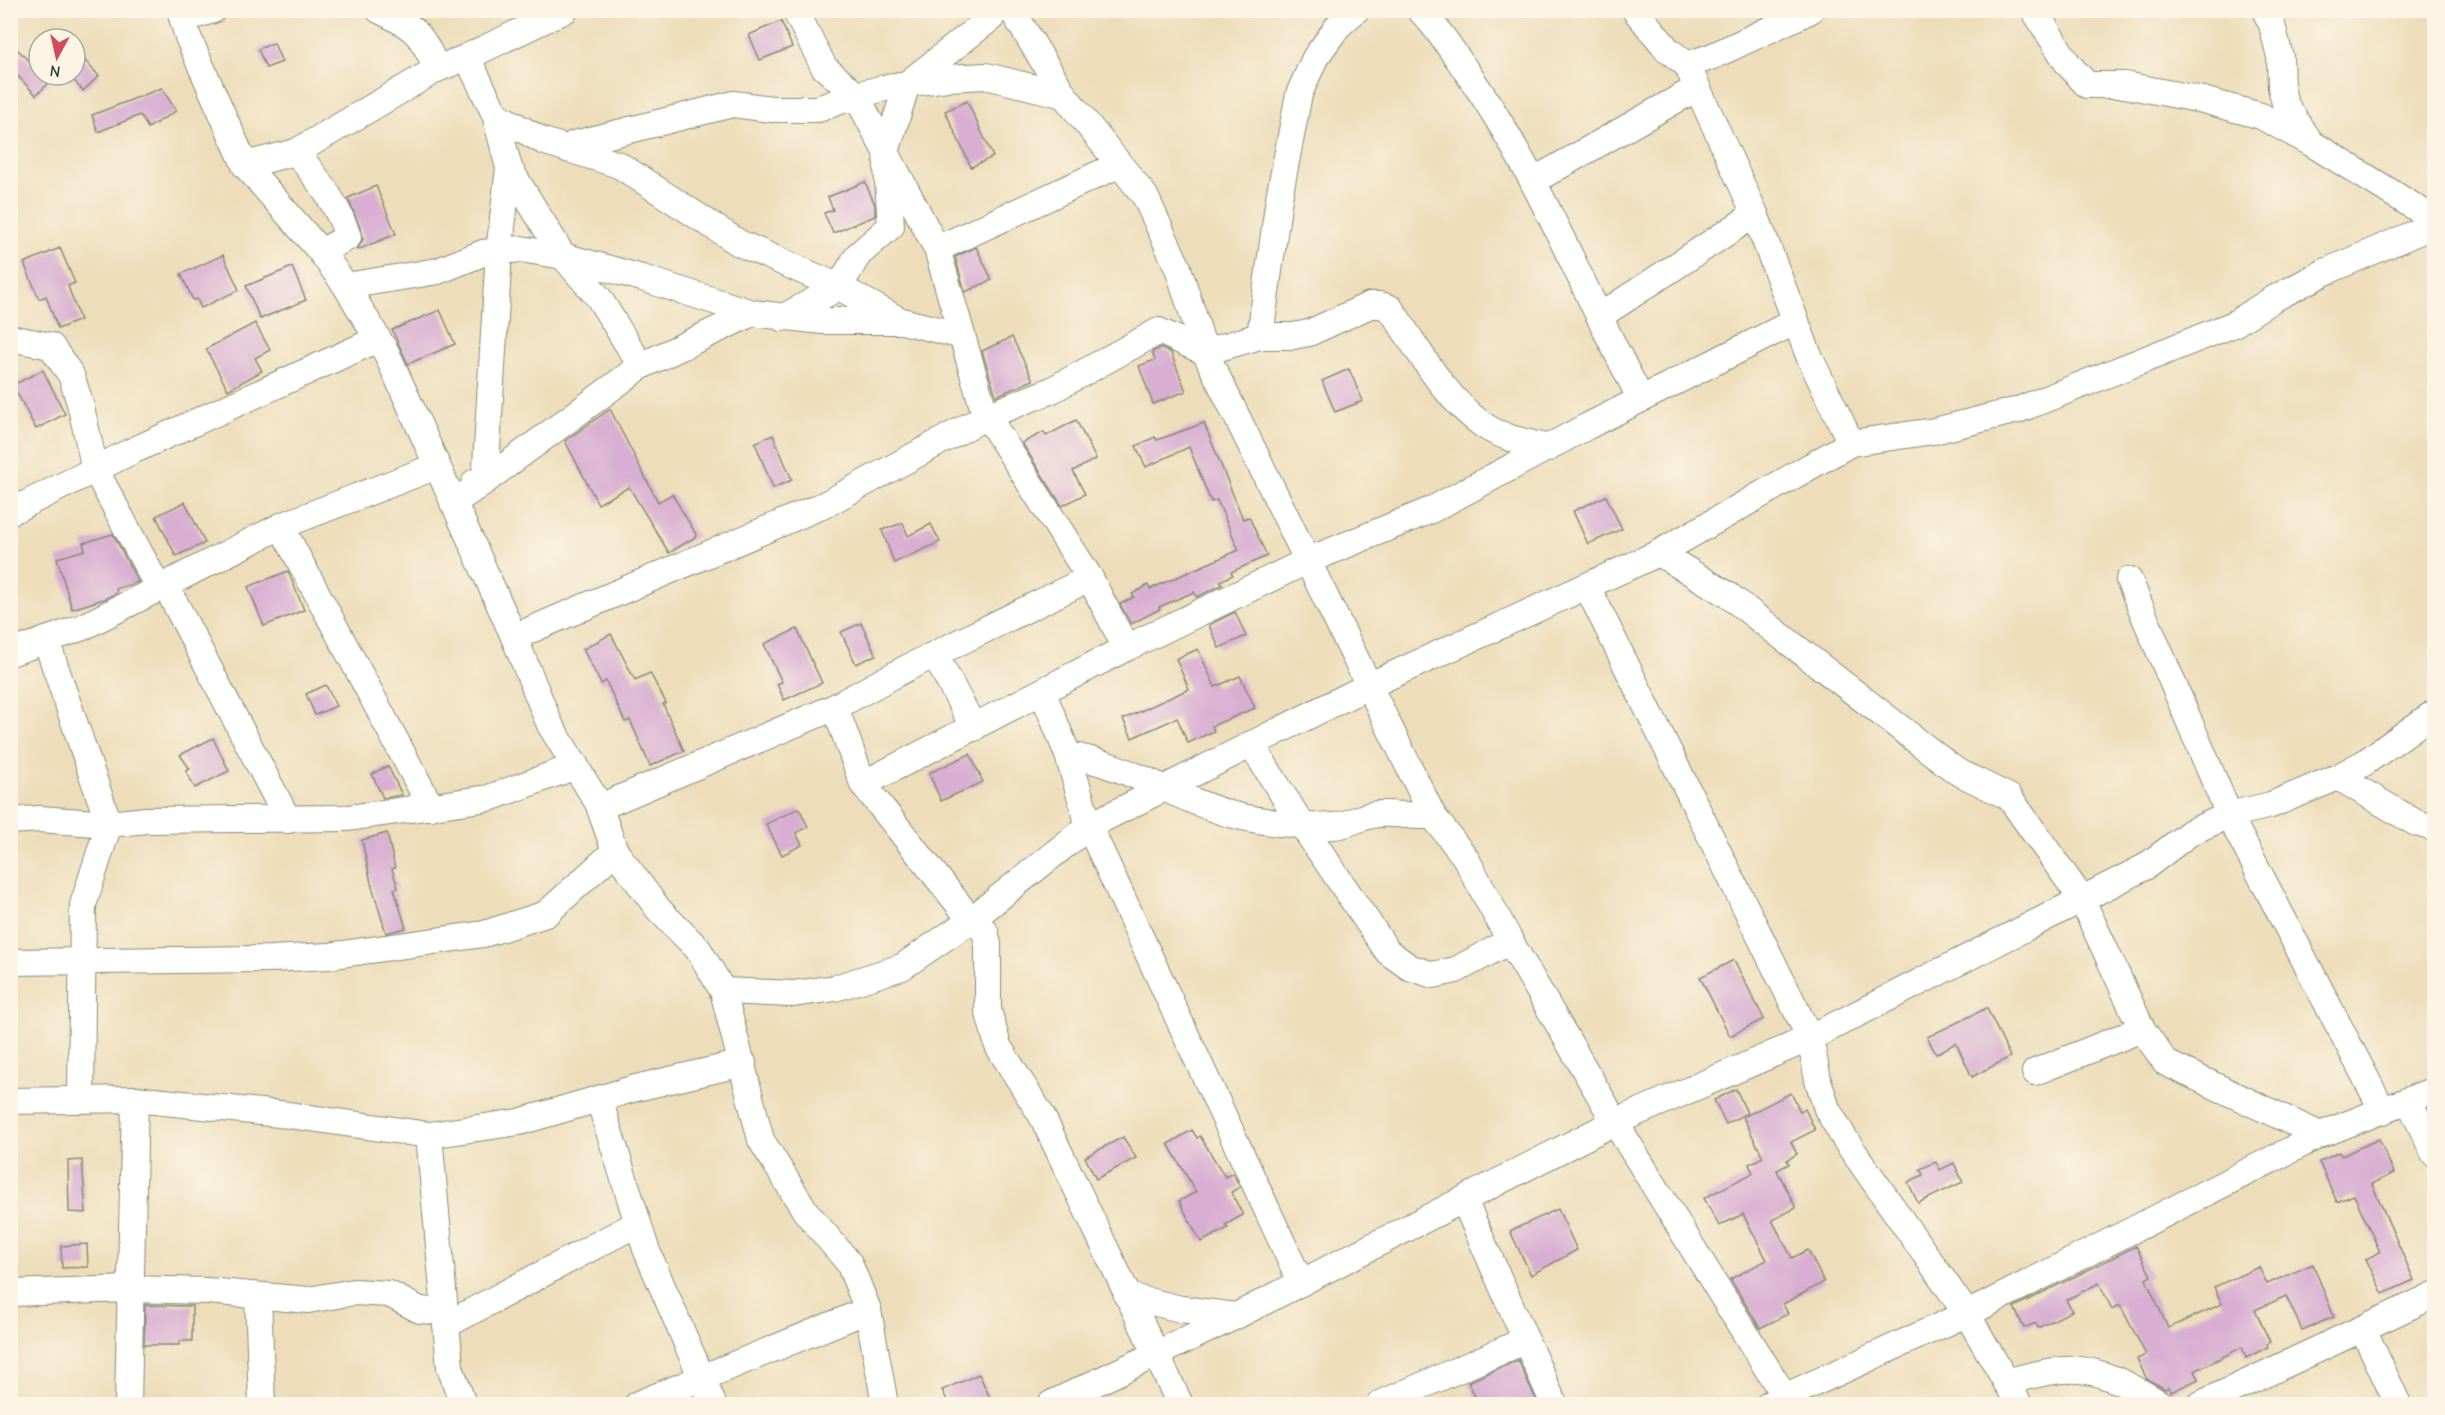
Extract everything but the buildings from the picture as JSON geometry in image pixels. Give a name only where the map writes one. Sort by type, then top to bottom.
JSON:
[{"type":"street","points":[[213,10],[181,15],[188,37],[245,165],[321,252],[346,286],[387,354],[514,637],[550,725],[600,807],[615,851],[659,910],[698,949],[723,991],[761,1140],[806,1212],[849,1263],[868,1310],[885,1404]]},
{"type":"street","points":[[379,10],[405,22],[423,39],[437,69]]},
{"type":"street","points":[[245,165],[296,152],[437,69],[565,10]]},
{"type":"street","points":[[795,10],[824,67],[856,95],[937,249],[987,416],[1090,578],[1126,648]]},
{"type":"street","points":[[782,318],[839,286],[858,255],[891,226],[886,152],[907,84],[991,18],[989,10]]},
{"type":"street","points":[[1012,10],[1064,95],[1145,196],[1178,268],[1205,352],[1433,816],[1465,856],[1509,940],[1781,1402],[1967,1314],[2320,1135],[2434,1090]]},
{"type":"street","points":[[1260,336],[1279,198],[1299,94],[1315,58],[1338,26],[1356,10]]},
{"type":"street","points":[[1420,10],[1433,23],[1486,100],[1533,181],[1616,353],[1641,399]]},
{"type":"street","points":[[1635,10],[1667,49],[1687,65],[1755,213],[1809,356],[1851,443]]},
{"type":"street","points":[[1687,65],[1713,56],[1811,10]]},
{"type":"street","points":[[2034,10],[2068,64],[2087,85],[2125,85],[2203,100],[2261,116],[2311,143],[2434,219]]},
{"type":"street","points":[[2265,10],[2272,25],[2280,57],[2284,104],[2311,143]]},
{"type":"street","points":[[467,57],[495,114],[509,168],[563,256],[599,298],[641,366]]},
{"type":"street","points":[[567,149],[574,144],[647,124],[733,104],[772,109],[818,109],[856,95],[948,78],[986,76],[1064,95]]},
{"type":"street","points":[[1533,181],[1697,88]]},
{"type":"street","points":[[495,114],[543,141],[619,165],[739,243],[839,286],[902,321]]},
{"type":"street","points":[[296,152],[325,188],[343,220],[348,237],[321,252]]},
{"type":"street","points":[[937,249],[1118,165]]},
{"type":"street","points":[[485,481],[499,252],[509,168]]},
{"type":"street","points":[[1600,316],[1755,213]]},
{"type":"street","points":[[723,991],[793,994],[835,988],[902,967],[970,920],[1089,826],[1368,686],[1659,553],[1851,443],[1934,430],[2018,410],[2234,324],[2273,298],[2325,272],[2434,225]]},
{"type":"street","points":[[346,286],[438,272],[483,253],[521,249],[563,256],[696,294],[752,313],[823,321],[902,321],[962,336]]},
{"type":"street","points":[[514,637],[826,504],[987,416],[1052,390],[1159,331],[1205,352],[1260,336],[1293,336],[1309,333],[1370,305],[1390,308],[1458,405],[1484,426],[1508,438],[1549,448]]},
{"type":"street","points":[[11,651],[83,627],[281,526],[445,485],[485,481],[641,366],[752,313]]},
{"type":"street","points":[[863,784],[1043,693],[1126,648],[1307,561],[1431,510],[1641,399],[1796,321]]},
{"type":"street","points":[[10,338],[51,346],[71,375],[81,403],[95,469],[163,588],[288,820]]},
{"type":"street","points":[[10,512],[95,469],[378,339]]},
{"type":"street","points":[[281,526],[431,807]]},
{"type":"street","points":[[1659,553],[1728,596],[1956,771],[2009,797],[2081,898],[2142,1029],[2166,1062],[2320,1135]]},
{"type":"street","points":[[600,807],[835,708],[1090,578]]},
{"type":"street","points":[[2129,580],[2229,815],[2383,1111]]},
{"type":"street","points":[[1587,586],[1810,1038],[1827,1109],[1841,1133],[1967,1314],[2019,1404]]},
{"type":"street","points":[[46,640],[109,824],[83,905],[81,1100]]},
{"type":"street","points":[[935,655],[974,728]]},
{"type":"street","points":[[1043,693],[1068,755],[1089,826],[1300,1283]]},
{"type":"street","points":[[835,708],[863,784],[970,920],[984,931],[988,944],[988,1010],[998,1046],[1042,1116],[1180,1404]]},
{"type":"street","points":[[1051,1404],[1236,1316],[1616,1122],[1810,1038],[2145,867],[2191,832],[2229,815],[2271,805],[2338,777],[2364,763],[2434,712]]},
{"type":"street","points":[[1251,744],[1302,825],[1388,952],[1409,967],[1433,975],[1456,970],[1509,940]]},
{"type":"street","points":[[1068,755],[1123,769],[1203,806],[1234,815],[1302,825],[1336,826],[1375,814],[1433,816]]},
{"type":"street","points":[[10,821],[39,819],[109,824],[146,820],[348,818],[489,798],[576,766]]},
{"type":"street","points":[[2338,777],[2416,823],[2434,828]]},
{"type":"street","points":[[10,962],[271,959],[328,956],[484,934],[546,914],[615,851]]},
{"type":"street","points":[[2035,1072],[2142,1029]]},
{"type":"street","points":[[10,1101],[135,1099],[289,1115],[429,1135],[519,1122],[599,1099],[743,1063]]},
{"type":"street","points":[[128,1404],[135,1099]]},
{"type":"street","points":[[599,1099],[646,1249],[713,1404]]},
{"type":"street","points":[[2409,1101],[2434,1153]]},
{"type":"street","points":[[429,1135],[450,1367],[463,1404]]},
{"type":"street","points":[[1464,1200],[1554,1404]]},
{"type":"street","points":[[10,1293],[130,1289],[207,1291],[308,1300],[354,1292],[389,1294],[420,1310],[445,1319],[638,1223]]},
{"type":"street","points":[[2211,1402],[2434,1295]]},
{"type":"street","points":[[258,1296],[262,1404]]},
{"type":"street","points":[[1127,1296],[1181,1309],[1236,1316]]},
{"type":"street","points":[[638,1404],[868,1310]]},
{"type":"street","points":[[2363,1329],[2398,1404]]},
{"type":"street","points":[[1380,1404],[1526,1340]]},
{"type":"street","points":[[2006,1382],[2043,1373],[2080,1370],[2110,1378],[2160,1404]]}]
